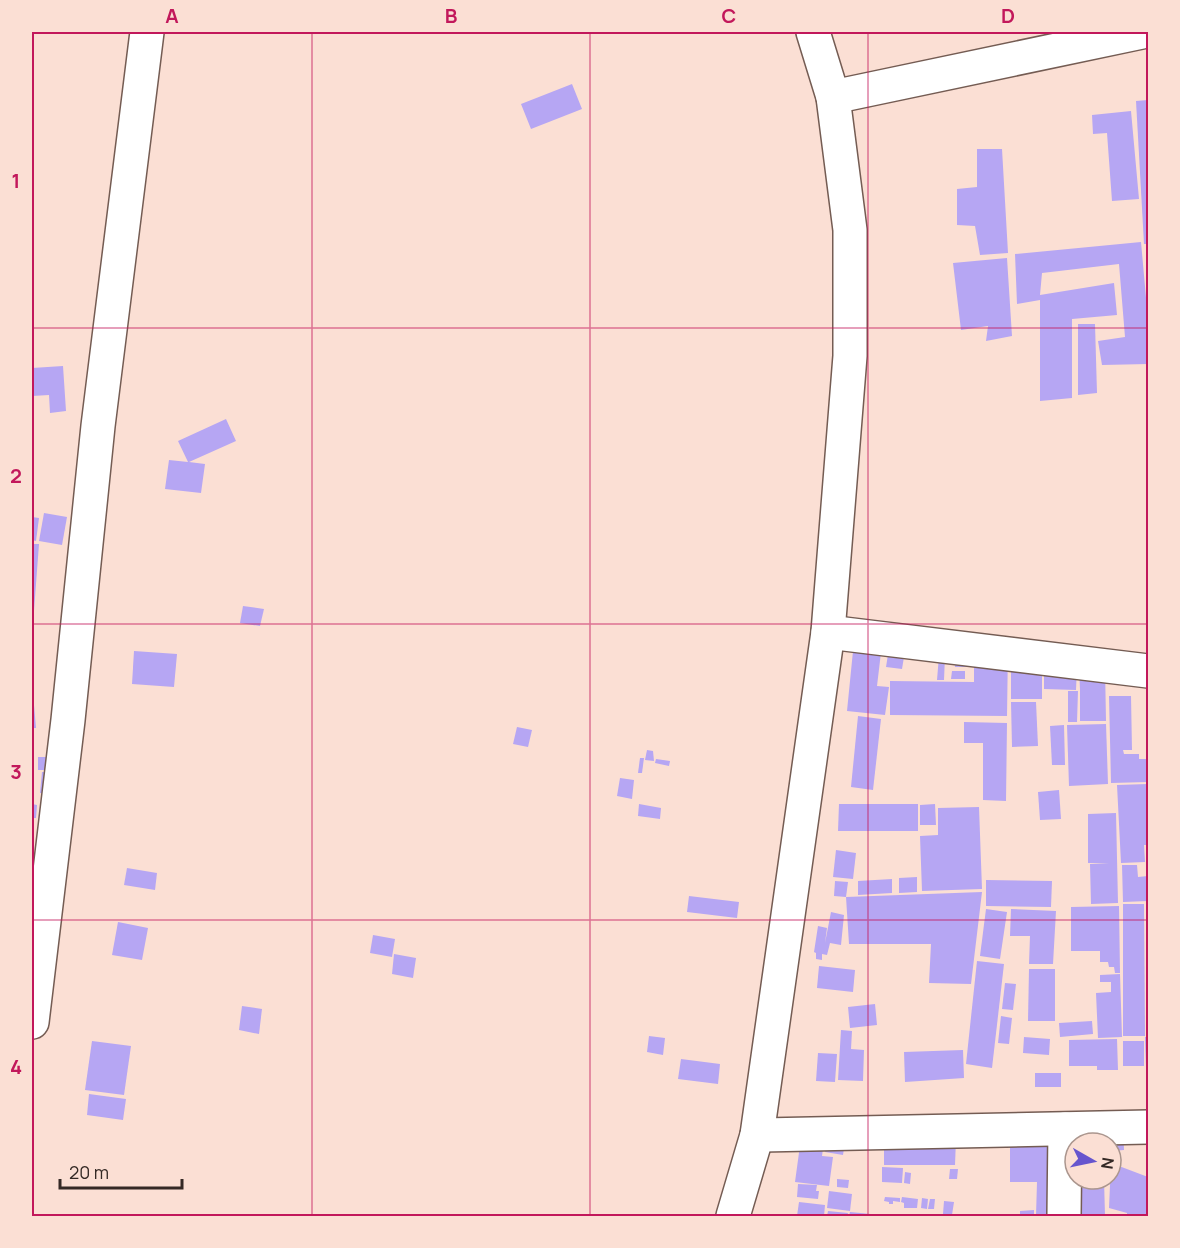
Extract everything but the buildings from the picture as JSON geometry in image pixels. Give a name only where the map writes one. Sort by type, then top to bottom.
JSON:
[{"type":"street","points":[[32,1022],[68,720],[98,426],[147,32]]},
{"type":"street","points":[[733,1216],[757,1135],[828,632],[850,356],[850,230],[833,97],[813,32]]},
{"type":"street","points":[[833,97],[1142,32]]},
{"type":"street","points":[[828,632],[1149,671]]},
{"type":"street","points":[[757,1135],[1149,1127]]},
{"type":"street","points":[[1064,1216],[1065,1129]]}]
